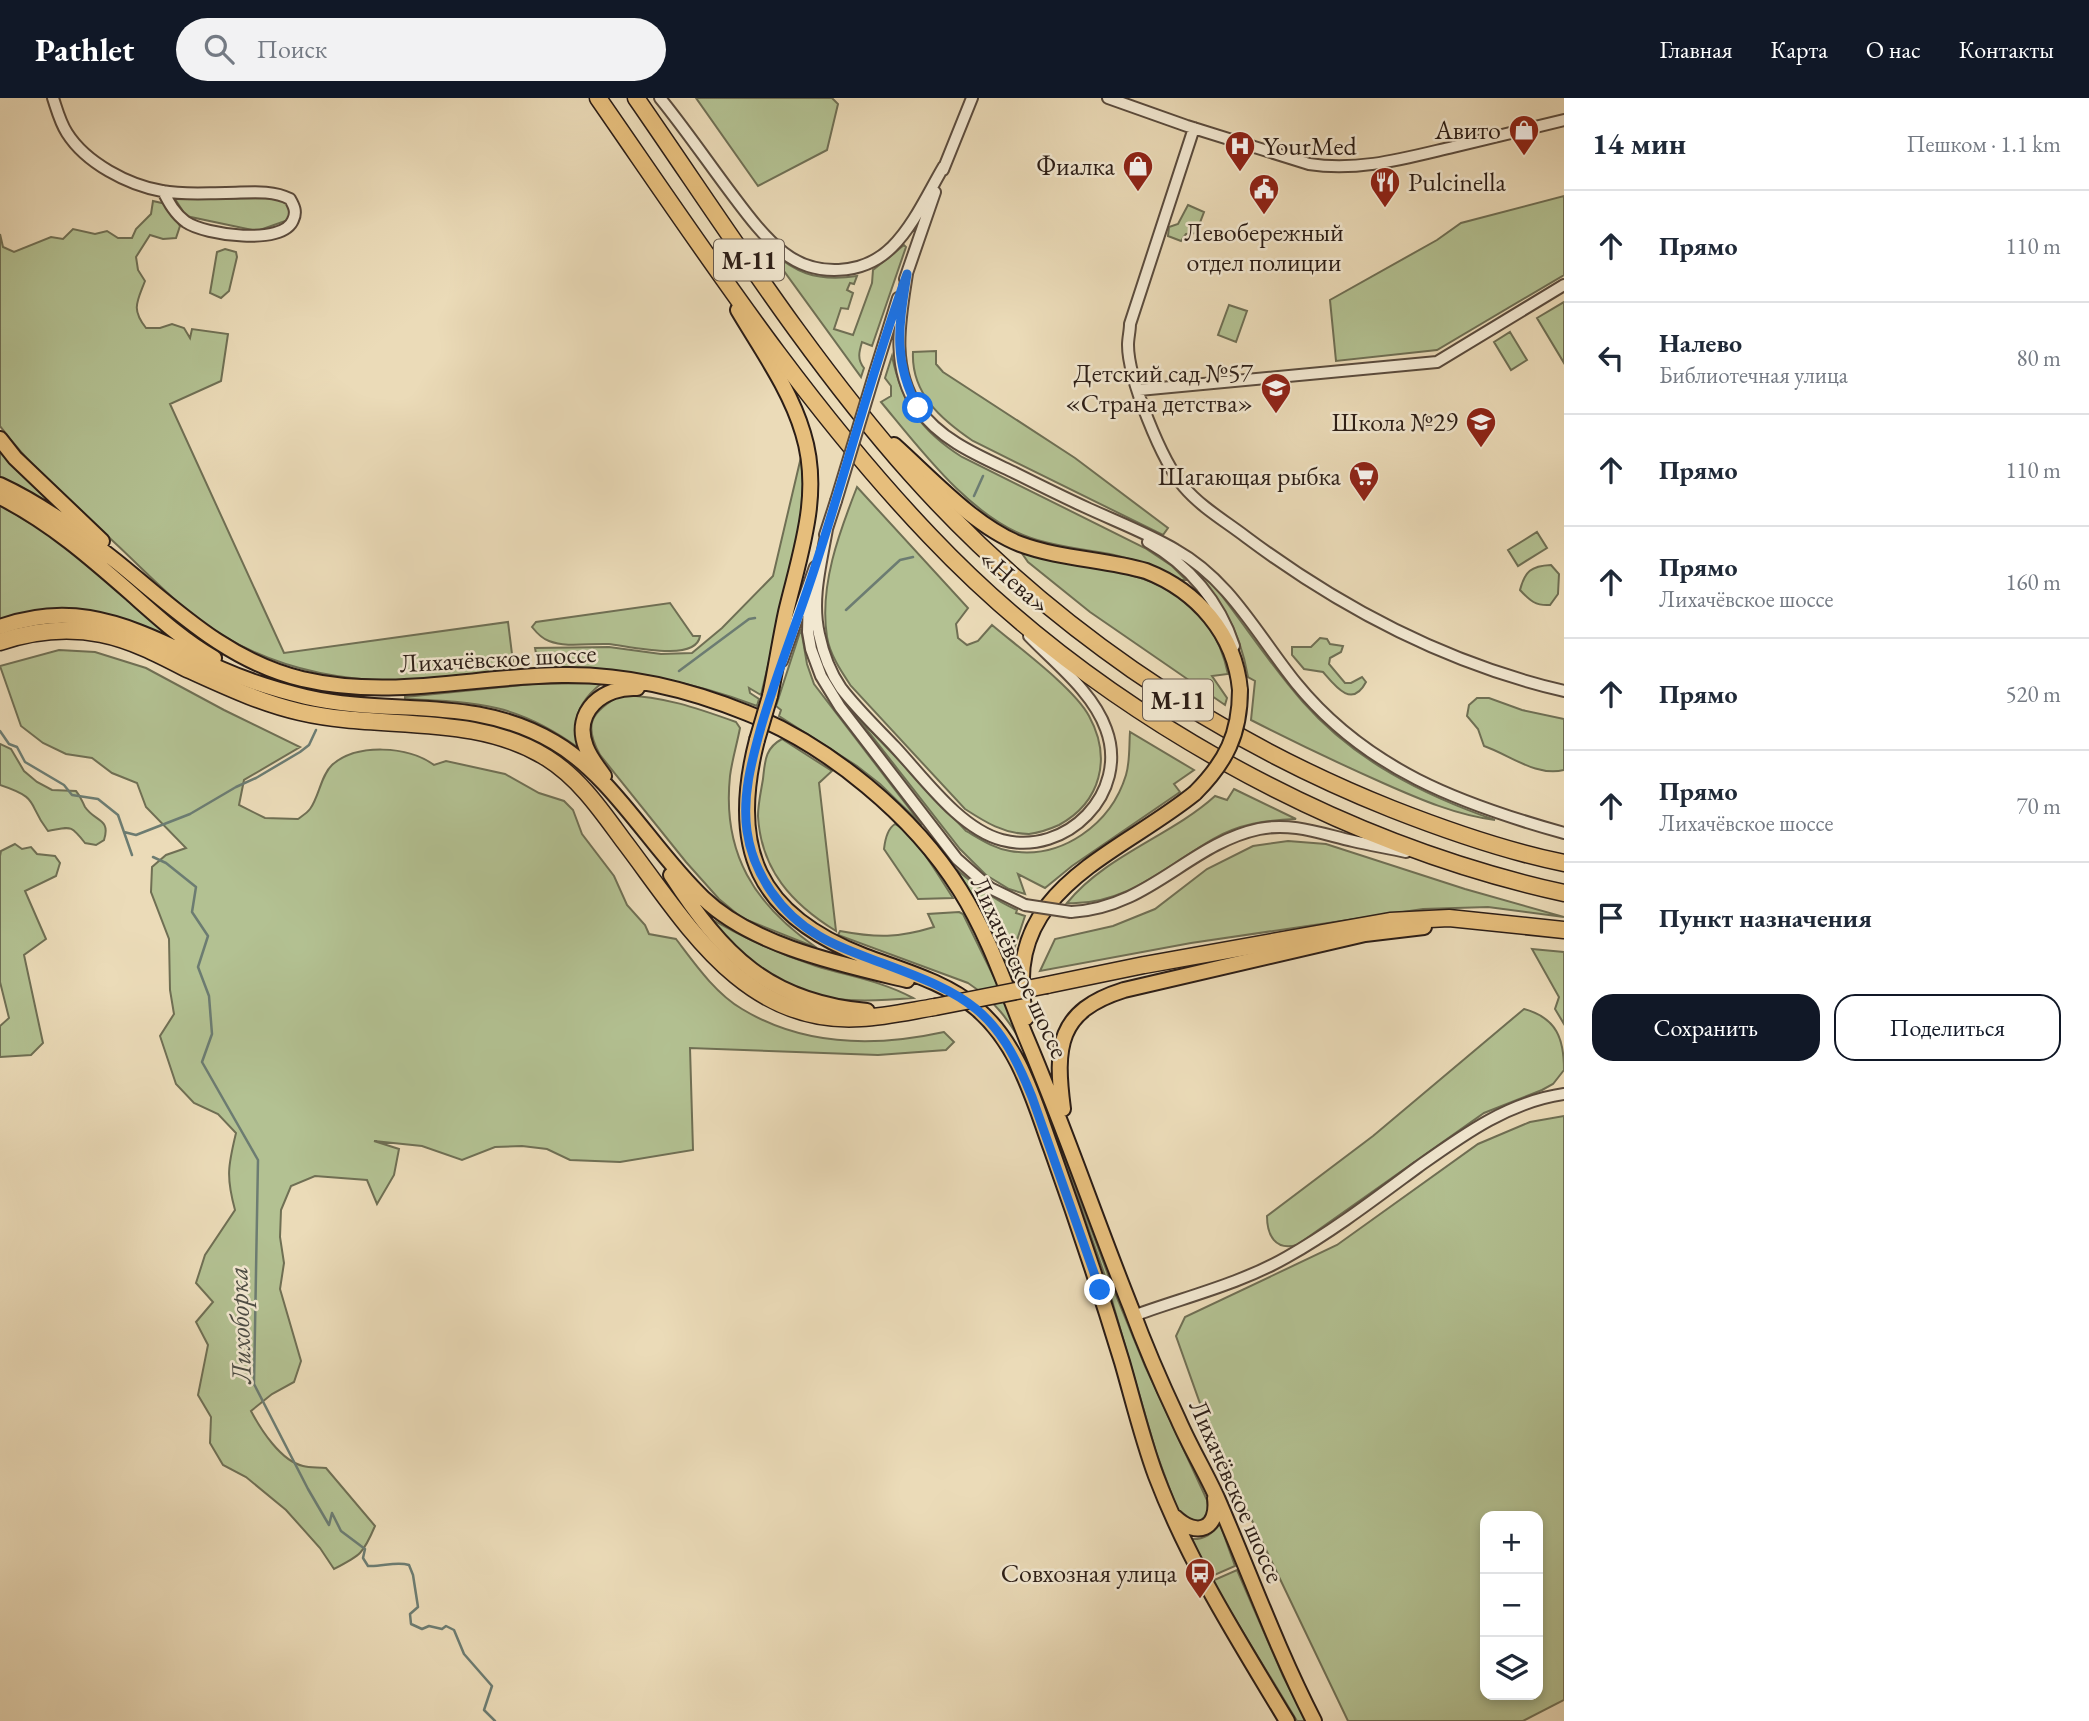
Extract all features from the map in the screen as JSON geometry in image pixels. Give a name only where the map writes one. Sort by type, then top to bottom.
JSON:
[{"type":"highway","name":"«Нева»","points":[[598,98],[705,252],[846,441],[931,538],[976,581],[1070,660],[1118,695],[1201,748],[1270,786],[1339,819],[1447,860],[1564,893]]},
{"type":"highway","name":"«Нева»","points":[[636,98],[784,310],[911,474],[995,560],[1085,637],[1236,735],[1352,793],[1480,841],[1564,863]]},
{"type":"highway","points":[[0,642],[42,631],[65,630],[100,634],[148,649],[247,696],[300,712],[348,721],[473,730],[519,743],[548,758],[580,785],[724,967],[749,987],[776,1002],[819,1015],[861,1018],[935,1007],[1144,965],[1390,921],[1449,918],[1564,930]]},
{"type":"main road","points":[[705,252],[789,398],[802,428],[809,458],[809,516],[776,655],[770,696],[747,786],[746,829],[760,873],[780,904],[806,927],[838,946],[949,990],[978,1009],[1011,1050],[1032,1097],[1070,1201],[1143,1439],[1169,1510],[1204,1583],[1287,1721]]},
{"type":"main road","points":[[866,419],[951,497],[1006,537],[1036,548],[1146,571],[1188,593],[1217,624],[1238,670],[1240,690],[1237,728],[1216,769],[1195,793],[1174,811],[1106,854],[1069,882],[1055,894],[1035,923],[1023,965],[1022,988],[1027,1023],[1039,1063]]},
{"type":"main road","points":[[0,439],[15,458],[141,583]]},
{"type":"main road","points":[[0,485],[22,495],[64,522],[141,583]]},
{"type":"main road","points":[[0,498],[37,517],[69,541],[187,640],[227,665],[267,685]]},
{"type":"main road","name":"Лихачёвское шоссе","points":[[141,583],[173,611],[227,649],[304,680],[355,687],[396,688],[525,677],[593,675],[649,682],[698,696],[751,714],[787,733],[841,767],[902,818],[933,852],[962,892],[1002,972],[1039,1063],[1133,1316],[1177,1419],[1215,1493],[1289,1673],[1314,1721]]},
{"type":"main road","points":[[0,627],[36,618],[60,616],[108,621],[157,638],[245,679],[332,702],[460,711],[501,718],[557,744],[593,773],[625,808]]},
{"type":"main road","points":[[698,696],[624,687],[602,695],[588,710],[583,732],[587,748],[700,918],[727,949],[754,973],[805,1000],[847,1009],[897,1013]]},
{"type":"main road","points":[[644,833],[703,898],[731,921],[797,949],[861,969],[949,990]]},
{"type":"main road","points":[[1071,1148],[1062,1104],[1059,1053],[1072,1022],[1087,1006],[1098,1000],[1124,990],[1365,934],[1413,927],[1506,924]]},
{"type":"main road","points":[[1169,1510],[1191,1529],[1208,1526],[1215,1515],[1215,1493]]},
{"type":"street","points":[[53,98],[68,135],[85,153],[130,182],[163,191],[274,193],[290,199],[295,215],[286,230],[275,234],[243,236],[197,228],[176,214],[163,191]]},
{"type":"street","points":[[660,98],[757,227],[786,254],[819,269],[834,271],[862,266],[890,249],[910,225],[944,166]]},
{"type":"street","points":[[972,98],[944,166],[907,274],[808,596],[808,632],[815,664],[828,691],[957,859],[990,888],[1025,905],[1071,912],[1115,904],[1148,888],[1230,839],[1274,827],[1293,827],[1447,860]]},
{"type":"street","points":[[1108,98],[1309,164],[1337,166],[1399,160],[1564,120]]},
{"type":"street","points":[[1194,128],[1130,324],[1128,346],[1139,390],[1168,465],[1183,486],[1201,504],[1264,551],[1329,594],[1415,639],[1473,664],[1564,691]]},
{"type":"street","points":[[907,274],[899,327],[899,354],[903,377],[918,408],[937,429],[966,449],[1175,549],[1206,570],[1233,598],[1306,695],[1332,721],[1375,755],[1431,788],[1470,804],[1564,832]]},
{"type":"street","points":[[1139,390],[1437,362],[1564,285]]},
{"type":"street","points":[[1084,507],[1155,546],[1194,579],[1215,604],[1225,623],[1234,646],[1238,670]]},
{"type":"street","points":[[827,529],[815,608],[824,652],[841,687],[948,804],[973,827],[1012,842],[1037,842],[1052,838],[1080,823],[1101,797],[1108,782],[1111,763],[1107,730],[1099,714],[1082,692],[976,581]]},
{"type":"street","points":[[770,696],[815,569]]},
{"type":"street","points":[[1133,1316],[1245,1277],[1287,1258],[1474,1128],[1537,1099],[1564,1094]]},
{"type":"green space","points":[[696,98],[832,98],[838,104],[827,150],[758,186]]},
{"type":"green space","points":[[1564,196],[1564,275],[1437,350],[1336,361],[1330,300],[1437,240],[1461,223]]},
{"type":"green space","points":[[276,198],[289,203],[291,219],[257,231],[186,216],[175,199]]},
{"type":"green space","points":[[153,201],[166,204],[180,226],[176,238],[163,239],[150,235],[136,257],[138,270],[145,281],[137,305],[138,316],[146,328],[160,328],[172,324],[184,328],[190,338],[192,329],[228,334],[221,381],[170,404],[284,653],[508,622],[513,662],[508,673],[420,681],[365,679],[314,672],[241,646],[197,618],[165,591],[26,458],[0,426],[0,234],[3,247],[14,252],[51,237],[63,239],[73,229],[95,234],[107,231],[118,238],[132,238],[136,229],[151,214]]},
{"type":"green space","points":[[1188,205],[1204,212],[1196,233],[1186,234],[1181,241],[1168,236],[1169,227],[1178,224]]},
{"type":"green space","points":[[765,245],[785,262],[806,273],[829,278],[857,276],[854,284],[850,283],[847,290],[853,293],[848,309],[841,308],[834,329],[853,335],[872,283],[873,270],[904,245],[906,247],[872,346],[862,342],[859,355],[864,368],[861,377]]},
{"type":"green space","points":[[225,249],[236,252],[237,257],[229,291],[221,298],[210,293],[217,252]]},
{"type":"green space","points":[[1564,302],[1564,363],[1537,318]]},
{"type":"green space","points":[[1229,305],[1247,311],[1236,342],[1218,335]]},
{"type":"green space","points":[[1510,332],[1527,360],[1511,370],[1494,342]]},
{"type":"green space","points":[[936,351],[936,364],[943,372],[1075,458],[1168,528],[1163,535],[973,441],[950,424],[923,393],[914,367],[913,352]]},
{"type":"green space","points":[[892,356],[901,388],[915,415],[948,447],[962,457],[1145,548],[1172,566],[1186,580],[1128,558],[1031,538],[1009,528],[967,499],[881,402],[891,396],[891,386],[885,378]]},
{"type":"green space","points":[[0,451],[59,510],[0,477]]},
{"type":"green space","points":[[801,457],[805,477],[804,514],[761,695],[749,688],[750,693],[759,699],[757,706],[704,689],[650,677],[595,671],[539,670],[535,648],[609,647],[661,654],[692,653],[722,628],[773,576]]},
{"type":"green space","points":[[857,487],[968,608],[956,624],[958,638],[967,645],[978,641],[992,625],[1059,681],[1089,716],[1100,748],[1098,778],[1085,804],[1059,825],[1036,833],[1011,832],[965,809],[851,686],[840,669],[827,637],[826,599],[837,541]]},
{"type":"green space","points":[[0,505],[59,540],[169,634],[169,637],[128,621],[86,611],[43,610],[0,620]]},
{"type":"green space","points":[[1537,532],[1547,548],[1518,566],[1508,550]]},
{"type":"green space","points":[[1021,552],[1150,581],[1191,605],[1207,623],[1219,646],[1228,674],[1212,676],[1227,698],[1225,705],[1090,612],[1028,562]]},
{"type":"green space","points":[[1180,558],[1215,587],[1291,688],[1323,723],[1345,742],[1416,787],[1495,820],[1452,810],[1410,795],[1251,720],[1255,681],[1248,677],[1233,626],[1216,598]]},
{"type":"green space","points":[[1551,565],[1559,574],[1558,594],[1550,605],[1537,604],[1520,590],[1522,584],[1530,571]]},
{"type":"green space","points":[[670,603],[693,636],[700,636],[696,644],[687,649],[660,651],[609,644],[563,644],[547,640],[532,627],[536,622]]},
{"type":"green space","points":[[801,629],[807,664],[814,684],[922,825],[880,784],[857,766],[779,716],[781,710],[776,706]]},
{"type":"green space","points":[[1320,638],[1327,639],[1330,644],[1343,646],[1341,652],[1330,658],[1329,664],[1345,683],[1362,677],[1366,682],[1361,690],[1355,694],[1344,692],[1323,672],[1304,669],[1292,655],[1292,647],[1311,647]]},
{"type":"green space","points":[[59,650],[95,652],[146,668],[300,747],[244,780],[239,805],[265,818],[298,819],[310,809],[325,774],[332,765],[342,758],[368,750],[397,751],[411,754],[434,765],[446,761],[505,774],[539,793],[564,801],[573,810],[582,834],[614,876],[627,905],[645,925],[649,934],[676,939],[714,986],[742,1009],[790,1030],[840,1040],[892,1040],[944,1032],[954,1042],[946,1050],[878,1055],[690,1048],[693,1150],[620,1162],[570,1160],[547,1149],[522,1146],[495,1147],[462,1160],[422,1146],[374,1141],[399,1149],[394,1175],[377,1204],[367,1180],[315,1176],[291,1186],[281,1210],[280,1237],[284,1263],[280,1289],[301,1361],[294,1382],[272,1394],[251,1411],[266,1435],[287,1458],[303,1466],[326,1468],[375,1526],[360,1553],[334,1569],[320,1548],[286,1510],[246,1477],[223,1465],[210,1443],[211,1417],[198,1395],[208,1345],[196,1322],[213,1302],[196,1283],[205,1255],[235,1210],[229,1172],[236,1133],[218,1114],[194,1103],[176,1084],[160,1036],[174,1014],[170,990],[169,939],[151,892],[152,867],[166,855],[186,848],[146,807],[137,783],[112,773],[92,758],[66,754],[43,743],[21,726],[0,666]]},
{"type":"green space","points":[[602,683],[582,704],[576,721],[580,749],[537,723],[497,708],[405,699],[532,684]]},
{"type":"green space","points":[[621,695],[680,704],[736,722],[740,728],[731,770],[729,804],[737,853],[747,875],[776,914],[817,948],[742,918],[719,899],[600,755],[592,735],[593,720],[603,707]]},
{"type":"green space","points":[[1477,698],[1489,698],[1522,710],[1564,719],[1564,770],[1533,768],[1484,746],[1478,729],[1467,716],[1469,705]]},
{"type":"green space","points":[[853,712],[966,831],[1010,851],[1048,850],[1082,835],[1096,823],[1119,793],[1126,775],[1130,732],[1194,770],[1174,784],[1180,792],[1072,866],[1045,888],[1018,874],[1025,894],[1009,889],[986,875],[960,849]]},
{"type":"green space","points":[[782,739],[832,771],[819,783],[836,931],[793,897],[772,869],[765,853],[758,816],[764,766],[772,747]]},
{"type":"green space","points":[[0,744],[11,749],[24,771],[37,782],[52,790],[76,791],[89,812],[104,824],[104,840],[96,845],[85,843],[70,828],[48,831],[28,798],[0,785]]},
{"type":"green space","points":[[1234,789],[1296,819],[1243,826],[1213,839],[1126,891],[1108,898],[1067,903],[1083,886],[1119,859],[1179,823],[1215,796],[1227,800]]},
{"type":"green space","points":[[895,824],[918,846],[953,898],[918,899],[884,849],[888,832]]},
{"type":"green space","points":[[1288,841],[1326,844],[1465,889],[1564,917],[1488,907],[1423,909],[1191,943],[1040,971],[1055,939],[1113,926],[1155,909],[1207,869],[1253,846]]},
{"type":"green space","points":[[15,844],[22,849],[31,847],[37,854],[55,856],[60,863],[56,876],[25,891],[46,939],[24,955],[43,1043],[31,1055],[0,1057],[0,1026],[9,1018],[0,982],[0,856],[1,851]]},
{"type":"green space","points":[[956,869],[985,892],[1025,916],[1014,949],[1011,977],[987,922]]},
{"type":"green space","points":[[703,914],[744,937],[786,955],[877,983],[913,998],[873,1001],[834,999],[797,990],[753,965]]},
{"type":"green space","points":[[928,914],[963,914],[1009,1008],[1024,1047],[1000,1011],[968,983],[838,935],[840,931],[877,936],[909,933],[934,927]]},
{"type":"green space","points":[[1532,949],[1564,952],[1564,1024],[1555,1009],[1559,997]]},
{"type":"green space","points":[[1524,1009],[1544,1018],[1560,1039],[1564,1070],[1553,1084],[1484,1113],[1297,1245],[1283,1246],[1274,1240],[1267,1216],[1373,1136]]},
{"type":"green space","points":[[1044,1102],[1113,1288],[1145,1366],[1207,1500],[1207,1515],[1195,1524],[1179,1514],[1156,1452],[1104,1273]]},
{"type":"green space","points":[[1564,1116],[1564,1700],[1523,1721],[1348,1721],[1212,1437],[1176,1336],[1185,1317],[1337,1245],[1478,1144],[1530,1122]]},
{"type":"green space","points":[[1220,1524],[1235,1566],[1210,1577],[1191,1539],[1207,1536]]},
{"type":"green space","points":[[1237,1570],[1283,1676],[1306,1721],[1297,1721],[1212,1581]]},
{"type":"waterway","points":[[974,496],[983,476]]},
{"type":"waterway","points":[[846,610],[900,560],[913,557]]},
{"type":"waterway","points":[[679,671],[749,619],[755,618]]},
{"type":"waterway","points":[[124,832],[136,835],[190,814],[300,752],[309,745],[316,730]]},
{"type":"waterway","name":"Лихоборка","points":[[0,731],[9,744],[17,747],[25,762],[64,785],[72,795],[98,799],[118,815],[132,855]]},
{"type":"waterway","name":"Лихоборка","points":[[153,857],[166,863],[196,887],[192,912],[208,936],[198,967],[209,996],[212,1034],[202,1062],[258,1160],[254,1384],[329,1525],[332,1513],[341,1531],[365,1549],[363,1558],[368,1566],[409,1565],[418,1607],[410,1614],[411,1624],[422,1629],[429,1626],[442,1629],[446,1626],[454,1630],[464,1654],[492,1686],[484,1710],[495,1721]]},
{"type":"place","name":"Авито","points":[[1524,157]]},
{"type":"place","name":"YourMed","points":[[1240,173]]},
{"type":"place","name":"Фиалка","points":[[1138,193]]},
{"type":"place","name":"Pulcinella","points":[[1385,209]]},
{"type":"place","name":"Левобережный отдел полиции","points":[[1264,216]]},
{"type":"place","name":"Детский сад №57 «Страна детства»","points":[[1276,415]]},
{"type":"place","name":"Школа №29","points":[[1481,449]]},
{"type":"place","name":"Шагающая рыбка","points":[[1364,503]]},
{"type":"place","name":"Совхозная улица","points":[[1200,1600]]},
{"type":"route","points":[[918,408],[903,377],[900,362],[899,327],[907,274],[891,317],[815,569],[770,695],[757,740],[745,808],[749,844],[760,873],[780,904],[818,936],[949,990],[989,1019],[1011,1050],[1032,1097],[1100,1290]]}]
